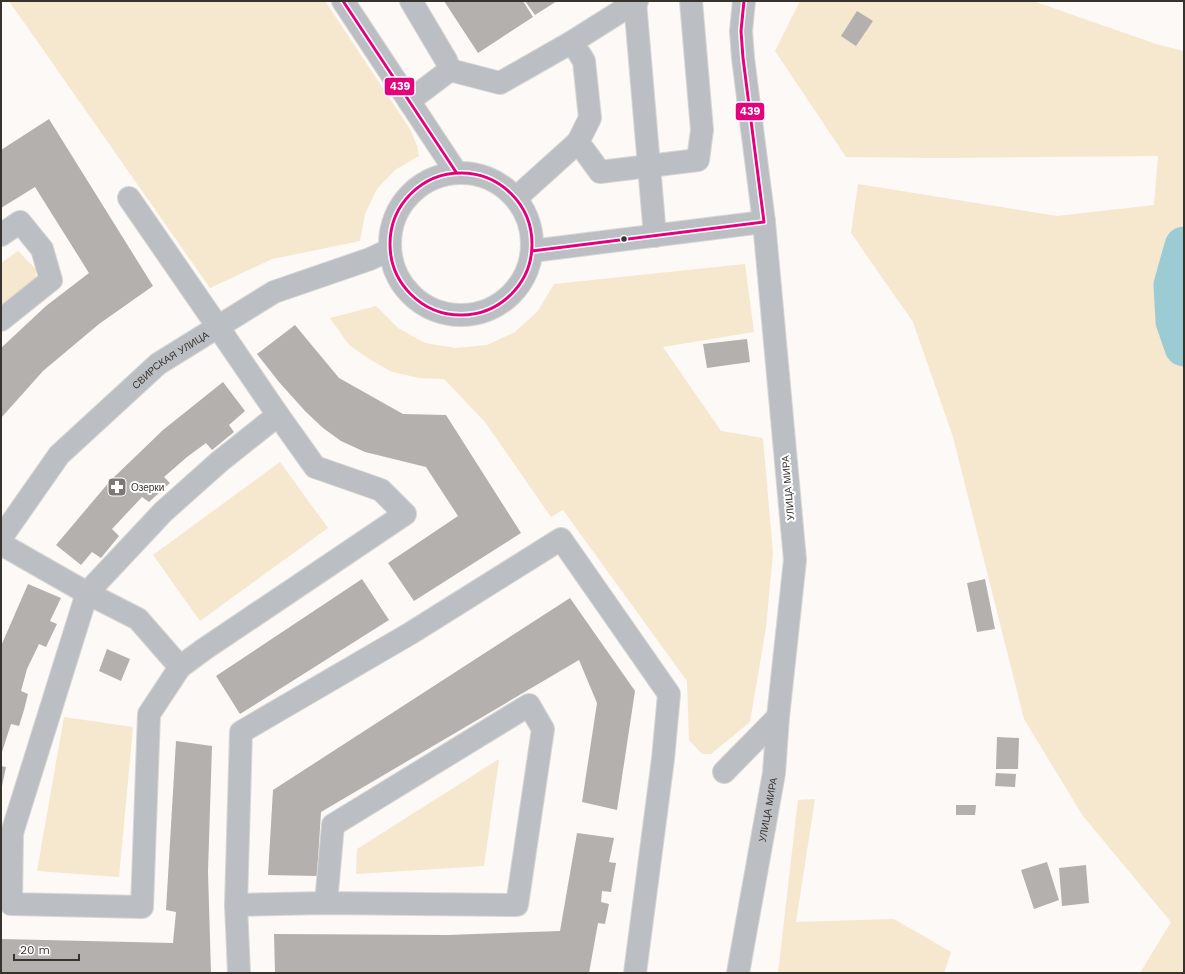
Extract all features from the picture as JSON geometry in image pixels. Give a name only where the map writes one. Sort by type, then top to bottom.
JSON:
[{"type":"street","points":[[343,1],[456,172]]},
{"type":"street","points":[[411,1],[446,60],[450,70]]},
{"type":"street","points":[[450,70],[500,83],[572,42],[636,1],[655,236]]},
{"type":"street","points":[[578,142],[600,172],[698,160],[702,130],[691,1]]},
{"type":"street","name":"УЛИЦА МИРА","points":[[738,973],[774,773],[778,717],[795,560],[764,222],[743,58],[741,31],[744,1]]},
{"type":"street","points":[[516,198],[578,142],[590,118],[584,61],[572,42]]},
{"type":"street","points":[[409,101],[450,70]]},
{"type":"street","points":[[456,172],[478,174],[499,183],[516,198],[526,214],[532,232],[532,251],[523,280],[502,302],[475,314],[445,314],[418,301],[398,278],[389,250],[393,222],[406,197],[429,180],[456,172]]},
{"type":"street","points":[[129,198],[315,467],[381,490],[405,514],[202,650],[180,667],[149,714],[142,907],[11,904],[7,832],[87,593],[163,512],[219,462],[278,415]]},
{"type":"street","points":[[1,235],[20,222],[42,249],[51,280],[1,320]]},
{"type":"street","points":[[532,251],[764,222]]},
{"type":"street","name":"СВИРСКАЯ УЛИЦА","points":[[1,538],[59,455],[158,364],[274,292],[370,259],[389,250]]},
{"type":"street","points":[[239,973],[236,905],[241,732],[411,634],[561,539],[669,694],[663,759],[634,973]]},
{"type":"street","points":[[1,544],[87,593],[138,618],[180,667]]},
{"type":"street","points":[[236,905],[326,902],[517,905],[543,729],[529,705],[333,825],[326,902]]},
{"type":"street","points":[[724,772],[778,717]]},
{"type":"shaded area","points":[[9,1],[325,1],[410,129],[417,146],[419,156],[395,170],[377,189],[365,214],[360,241],[272,259],[210,288]]},
{"type":"shaded area","points":[[800,1],[1033,1],[1156,44],[1184,51],[1184,973],[1140,973],[1171,922],[1083,816],[1024,719],[953,437],[913,322],[851,233],[858,184],[1057,216],[1154,205],[1158,156],[940,158],[846,157],[775,51]]},
{"type":"shaded area","points":[[18,251],[36,269],[35,287],[1,312],[1,263]]},
{"type":"shaded area","points":[[745,264],[754,332],[663,347],[721,431],[763,438],[773,553],[766,627],[750,722],[711,754],[702,754],[689,740],[687,681],[563,510],[551,517],[485,422],[444,379],[420,378],[392,372],[369,359],[349,345],[330,318],[376,306],[398,328],[425,343],[456,348],[487,345],[515,332],[538,311],[554,284]]},
{"type":"shaded area","points":[[280,462],[328,528],[200,621],[153,555]]},
{"type":"shaded area","points":[[64,717],[133,727],[119,877],[37,871]]},
{"type":"shaded area","points":[[499,759],[484,866],[356,874],[357,849]]},
{"type":"shaded area","points":[[815,799],[796,922],[894,919],[951,952],[944,973],[778,973],[798,800]]},
{"type":"building","points":[[444,1],[523,1],[533,17],[478,53]]},
{"type":"building","points":[[525,1],[557,1],[535,15]]},
{"type":"building","points":[[857,11],[873,21],[856,46],[841,36]]},
{"type":"building","points":[[49,119],[153,286],[99,324],[43,371],[1,418],[1,348],[46,306],[89,273],[35,187],[1,208],[1,150]]},
{"type":"building","points":[[295,325],[339,378],[403,414],[446,415],[521,533],[414,601],[388,563],[458,516],[426,467],[365,452],[341,441],[323,428],[305,411],[279,382],[257,354]]},
{"type":"building","points":[[747,339],[750,362],[707,368],[703,344]]},
{"type":"building","points":[[223,382],[245,411],[229,425],[234,432],[212,450],[206,443],[187,457],[164,477],[170,483],[149,502],[142,497],[112,529],[119,536],[101,558],[92,552],[81,565],[56,545],[110,481],[163,430]]},
{"type":"building","points":[[362,579],[389,620],[240,714],[216,676]]},
{"type":"building","points":[[985,579],[995,629],[977,632],[967,583]]},
{"type":"building","points":[[28,584],[61,598],[50,621],[57,624],[46,647],[39,644],[27,669],[21,691],[28,694],[24,710],[19,726],[11,724],[1,755],[1,646]]},
{"type":"building","points":[[570,598],[635,691],[617,810],[582,802],[597,703],[579,660],[321,812],[317,876],[268,875],[273,790]]},
{"type":"building","points":[[107,649],[130,659],[121,681],[99,671]]},
{"type":"building","points":[[997,737],[1019,738],[1018,769],[996,769]]},
{"type":"building","points":[[176,741],[212,746],[208,872],[211,973],[1,973],[1,939],[173,943],[176,912],[166,910]]},
{"type":"building","points":[[1,766],[6,767],[2,786],[1,786]]},
{"type":"building","points":[[996,773],[1016,774],[1015,787],[995,786]]},
{"type":"building","points":[[956,805],[976,805],[975,815],[956,815]]},
{"type":"building","points":[[577,833],[614,838],[609,862],[616,863],[611,892],[602,891],[601,902],[609,904],[605,924],[598,923],[589,973],[275,973],[274,934],[448,935],[560,931]]},
{"type":"building","points":[[1047,862],[1059,900],[1034,909],[1021,870]]},
{"type":"building","points":[[1086,865],[1089,903],[1062,906],[1059,868]]},
{"type":"waterway","points":[[1184,246],[1173,285],[1175,321],[1184,347]]},
{"type":"transit line","name":"439","points":[[343,1],[456,172]]},
{"type":"transit line","name":"439","points":[[744,1],[741,31],[743,58],[764,222]]},
{"type":"transit line","name":"439","points":[[461,173],[482,176],[506,189],[516,199],[529,223],[532,244],[529,265],[516,289],[506,299],[482,312],[461,315],[440,312],[416,299],[406,289],[393,265],[390,244],[393,223],[406,199],[416,189],[440,176],[461,173]]},
{"type":"transit line","name":"439","points":[[532,251],[764,222]]},
{"type":"place","name":"Озерки","points":[[117,487]]}]
